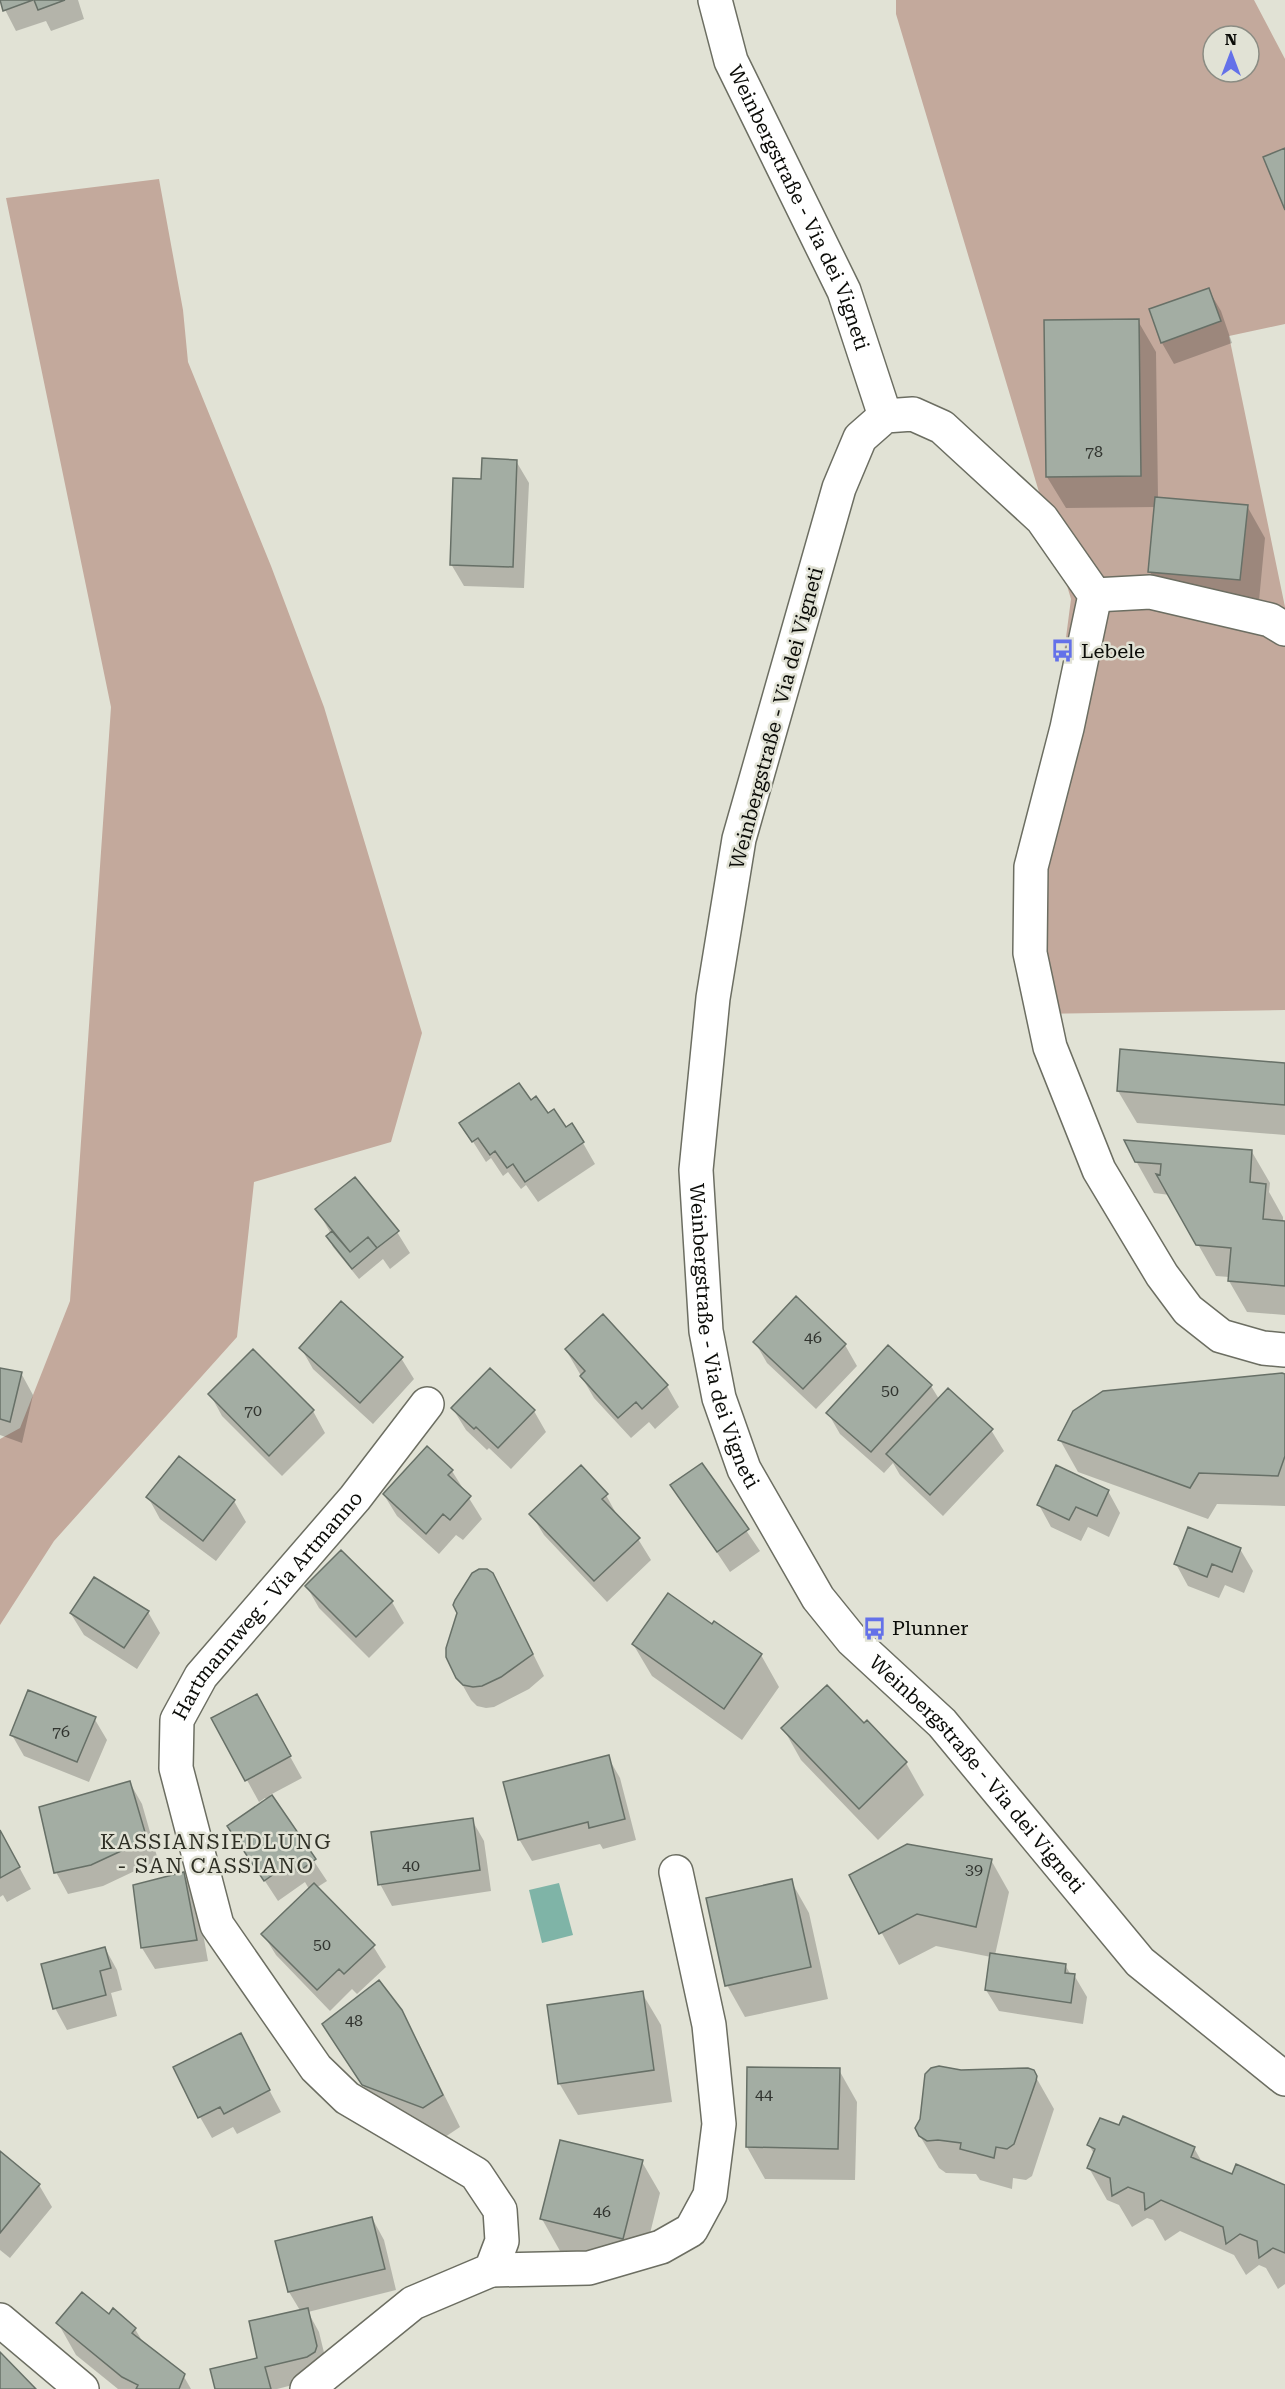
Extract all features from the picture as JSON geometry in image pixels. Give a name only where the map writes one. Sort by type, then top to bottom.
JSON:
[{"type":"street","name":"Weinbergstraße - Via dei Vigneti","points":[[715,0],[731,61],[844,291],[885,416],[860,438],[839,488],[739,839],[713,998],[696,1170],[706,1331],[719,1398],[744,1468],[818,1598],[852,1640],[942,1723],[1140,1962],[1285,2079]]},
{"type":"street","points":[[885,416],[913,414],[942,427],[1042,519],[1095,595],[1067,728],[1031,867],[1030,953],[1050,1047],[1099,1170],[1162,1275],[1188,1310],[1221,1336],[1285,1350]]},
{"type":"street","points":[[1095,595],[1150,592],[1270,620],[1285,629]]},
{"type":"street","name":"Hartmannweg - Via Artmanno","points":[[428,1404],[355,1498],[201,1676],[177,1720],[176,1768],[217,1925],[316,2068],[347,2098],[476,2175],[500,2210],[502,2241],[491,2270]]},
{"type":"street","points":[[308,2389],[413,2303],[491,2270],[589,2268],[661,2247],[691,2230],[710,2195],[719,2124],[709,2025],[676,1872]]},
{"type":"street","points":[[0,2320],[82,2389]]},
{"type":"shaded area","points":[[896,0],[1254,0],[1285,59],[1285,324],[1229,336],[1285,607],[1285,1010],[1035,1014],[1023,968],[1071,599],[896,14]]},
{"type":"shaded area","points":[[159,179],[183,310],[188,362],[271,566],[324,707],[422,1033],[391,1142],[254,1182],[237,1337],[54,1541],[0,1625],[0,1439],[20,1428],[70,1301],[111,707],[6,198]]},
{"type":"water","points":[[559,1883],[573,1935],[542,1943],[529,1890]]},
{"type":"building","points":[[0,0],[33,0],[3,11]]},
{"type":"building","points":[[34,0],[65,0],[38,10]]},
{"type":"building","points":[[1285,148],[1285,210],[1263,157]]},
{"type":"building","points":[[1209,288],[1221,321],[1161,343],[1149,309]]},
{"type":"building","points":[[1139,319],[1141,476],[1046,477],[1044,320]]},
{"type":"building","points":[[482,458],[517,460],[513,567],[450,565],[453,478],[481,479]]},
{"type":"building","points":[[1155,497],[1248,505],[1240,580],[1148,572]]},
{"type":"building","points":[[1120,1049],[1285,1063],[1285,1105],[1117,1091]]},
{"type":"building","points":[[519,1083],[531,1100],[536,1096],[548,1113],[554,1109],[566,1127],[572,1123],[584,1142],[525,1182],[513,1164],[507,1168],[495,1151],[490,1155],[478,1138],[472,1142],[459,1123]]},
{"type":"building","points":[[1124,1140],[1252,1150],[1250,1182],[1266,1184],[1263,1219],[1285,1221],[1285,1286],[1228,1281],[1231,1248],[1196,1245],[1156,1174],[1160,1175],[1161,1164],[1135,1162]]},
{"type":"building","points":[[355,1177],[399,1231],[377,1248],[368,1237],[350,1252],[315,1209]]},
{"type":"building","points":[[332,1231],[350,1252],[368,1237],[377,1248],[352,1269],[326,1236]]},
{"type":"building","points":[[796,1296],[846,1344],[803,1389],[753,1342]]},
{"type":"building","points":[[341,1301],[403,1357],[360,1403],[299,1348]]},
{"type":"building","points":[[603,1314],[668,1385],[642,1409],[636,1402],[618,1418],[580,1376],[585,1371],[565,1349]]},
{"type":"building","points":[[888,1345],[932,1385],[871,1452],[826,1413]]},
{"type":"building","points":[[253,1349],[314,1410],[269,1456],[208,1394]]},
{"type":"building","points":[[0,1368],[22,1372],[10,1422],[0,1419]]},
{"type":"building","points":[[490,1368],[535,1410],[498,1448],[451,1408]]},
{"type":"building","points":[[1285,1374],[1285,1456],[1278,1476],[1199,1473],[1190,1488],[1058,1440],[1073,1411],[1103,1391]]},
{"type":"building","points":[[948,1388],[993,1429],[930,1495],[886,1454]]},
{"type":"building","points":[[427,1446],[453,1470],[448,1475],[471,1496],[450,1520],[443,1514],[426,1534],[383,1494]]},
{"type":"building","points":[[179,1456],[235,1500],[203,1541],[146,1497]]},
{"type":"building","points":[[702,1463],[749,1529],[717,1552],[670,1485]]},
{"type":"building","points":[[581,1465],[608,1494],[602,1499],[640,1538],[594,1581],[529,1514]]},
{"type":"building","points":[[1056,1465],[1109,1490],[1097,1516],[1076,1507],[1069,1520],[1037,1505]]},
{"type":"building","points":[[1188,1527],[1241,1548],[1232,1572],[1212,1564],[1207,1577],[1174,1564]]},
{"type":"building","points":[[341,1550],[393,1601],[356,1637],[305,1586]]},
{"type":"building","points":[[479,1569],[487,1569],[493,1573],[533,1654],[501,1677],[482,1686],[473,1687],[463,1685],[456,1678],[446,1657],[446,1648],[457,1613],[453,1605],[455,1600],[472,1573]]},
{"type":"building","points":[[94,1577],[149,1611],[124,1648],[70,1613]]},
{"type":"building","points":[[668,1593],[712,1624],[714,1621],[762,1654],[724,1709],[632,1644]]},
{"type":"building","points":[[827,1685],[864,1723],[867,1720],[907,1762],[859,1809],[781,1728]]},
{"type":"building","points":[[28,1690],[96,1717],[77,1762],[10,1735]]},
{"type":"building","points":[[257,1694],[291,1756],[245,1781],[211,1718]]},
{"type":"building","points":[[609,1755],[625,1819],[589,1828],[588,1822],[518,1840],[503,1782]]},
{"type":"building","points":[[130,1781],[147,1839],[91,1865],[54,1873],[39,1807]]},
{"type":"building","points":[[272,1795],[316,1859],[298,1872],[291,1862],[264,1881],[227,1826]]},
{"type":"building","points":[[473,1818],[480,1870],[378,1885],[371,1832]]},
{"type":"building","points":[[0,1830],[20,1867],[0,1878]]},
{"type":"building","points":[[907,1844],[992,1859],[976,1927],[917,1914],[879,1934],[849,1875]]},
{"type":"building","points":[[184,1872],[197,1940],[141,1948],[133,1885]]},
{"type":"building","points":[[792,1879],[811,1967],[725,1986],[706,1898]]},
{"type":"building","points":[[314,1883],[375,1945],[344,1974],[339,1969],[317,1990],[261,1934]]},
{"type":"building","points":[[105,1947],[111,1968],[100,1971],[106,1995],[53,2009],[41,1964]]},
{"type":"building","points":[[990,1953],[1066,1964],[1065,1973],[1075,1974],[1071,2003],[985,1990]]},
{"type":"building","points":[[379,1980],[402,2010],[443,2095],[423,2108],[362,2085],[322,2024]]},
{"type":"building","points":[[643,1991],[654,2070],[558,2084],[547,2005]]},
{"type":"building","points":[[241,2033],[270,2090],[224,2114],[220,2107],[198,2118],[173,2067]]},
{"type":"building","points":[[939,2066],[961,2070],[1028,2068],[1034,2070],[1037,2076],[1036,2081],[1014,2144],[1007,2149],[996,2147],[994,2158],[960,2149],[961,2143],[927,2141],[919,2136],[915,2128],[920,2119],[925,2074],[931,2068]]},
{"type":"building","points":[[747,2067],[840,2068],[838,2149],[746,2147]]},
{"type":"building","points":[[1123,2116],[1195,2147],[1191,2157],[1232,2174],[1236,2164],[1285,2185],[1285,2253],[1273,2248],[1259,2258],[1257,2241],[1240,2234],[1226,2244],[1223,2227],[1161,2200],[1145,2210],[1144,2193],[1128,2187],[1112,2196],[1110,2178],[1087,2168],[1095,2149],[1087,2145],[1100,2118],[1119,2125]]},
{"type":"building","points":[[560,2140],[643,2160],[623,2239],[540,2219]]},
{"type":"building","points":[[0,2151],[40,2184],[0,2233]]},
{"type":"building","points":[[372,2217],[385,2269],[288,2292],[275,2241]]},
{"type":"building","points":[[82,2292],[109,2314],[113,2308],[136,2328],[132,2333],[185,2374],[179,2389],[136,2389],[138,2385],[122,2377],[56,2323]]},
{"type":"building","points":[[308,2308],[317,2346],[315,2352],[307,2357],[265,2367],[271,2389],[215,2389],[210,2369],[257,2358],[249,2321]]},
{"type":"building","points":[[0,2352],[36,2389],[0,2389]]},
{"type":"place","name":"Lebele","points":[[1063,651]]},
{"type":"place","name":"Plunner","points":[[874,1628]]},
{"type":"district","name":"KASSIANSIEDLUNG - SAN CASSIANO","points":[[216,1854]]}]
